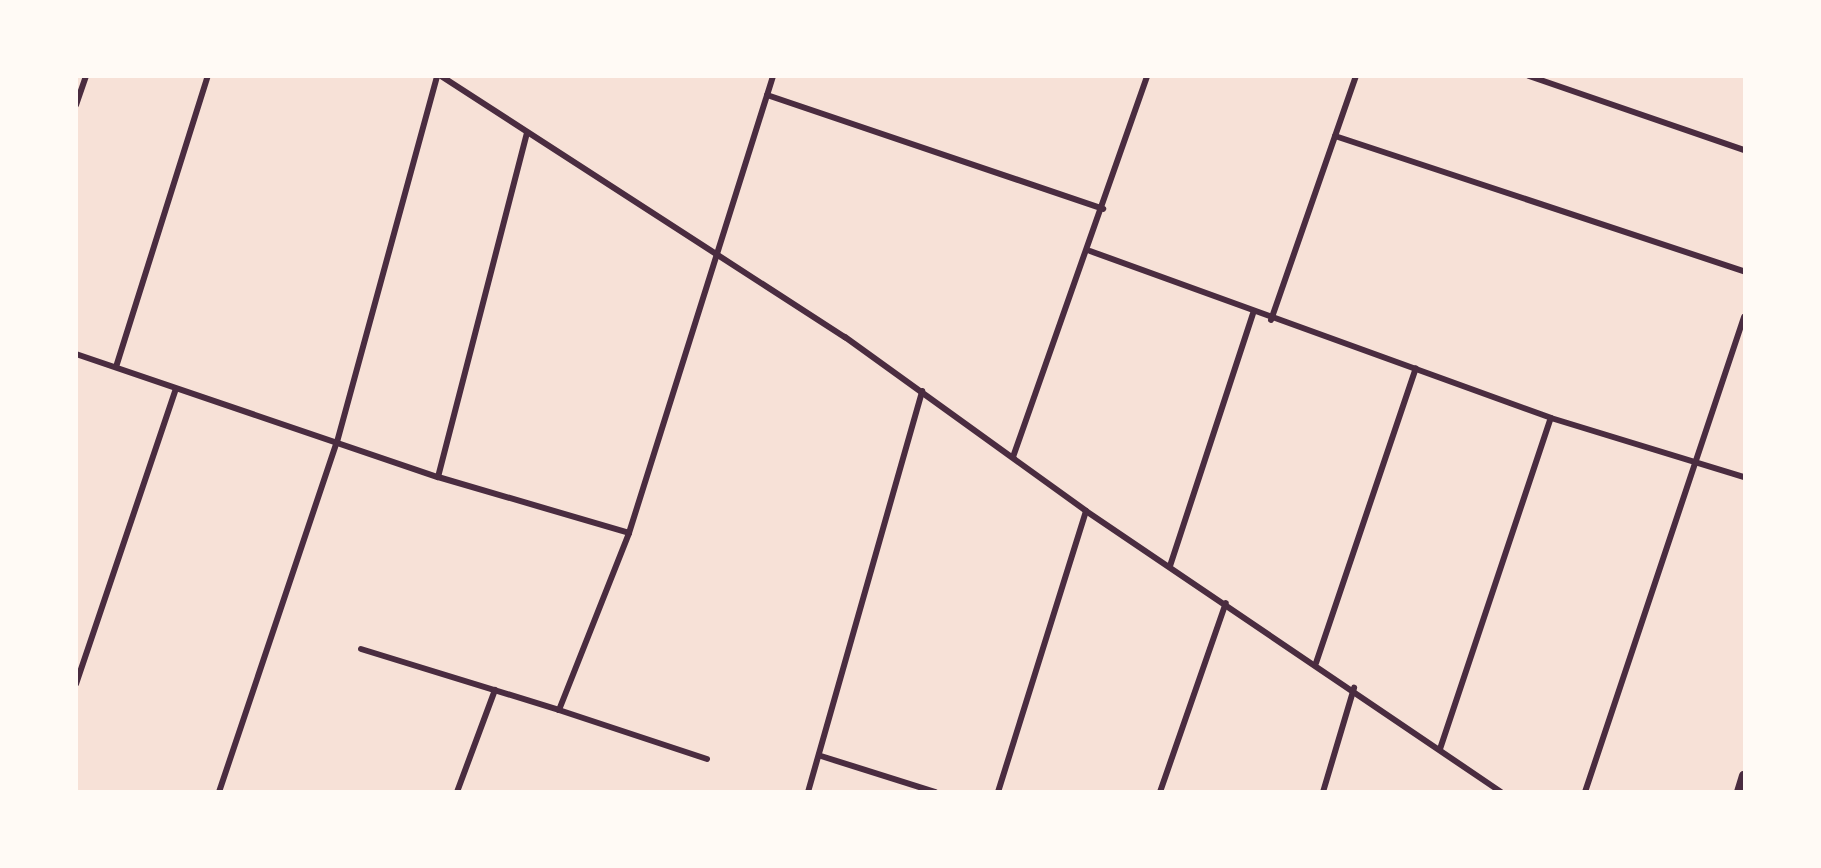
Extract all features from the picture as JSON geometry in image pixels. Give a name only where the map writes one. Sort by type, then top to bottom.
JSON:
[{"type":"street","points":[[76,105],[86,76]]},
{"type":"street","points":[[116,367],[208,76]]},
{"type":"street","points":[[219,792],[337,442],[439,76],[922,391],[1086,511],[1354,688],[1501,792]]},
{"type":"street","points":[[559,710],[628,532],[774,76]]},
{"type":"street","points":[[1013,457],[1090,251],[1147,76]]},
{"type":"street","points":[[1271,320],[1356,76]]},
{"type":"street","points":[[1529,76],[1744,150]]},
{"type":"street","points":[[767,95],[1103,209]]},
{"type":"street","points":[[438,477],[527,132]]},
{"type":"street","points":[[1335,136],[1744,271]]},
{"type":"street","points":[[1090,251],[1271,320],[1416,368],[1551,418],[1744,477]]},
{"type":"street","points":[[1170,566],[1253,313]]},
{"type":"street","points":[[1584,792],[1744,317]]},
{"type":"street","points":[[76,354],[175,390],[438,477],[628,532]]},
{"type":"street","points":[[1316,663],[1416,368]]},
{"type":"street","points":[[76,684],[175,390]]},
{"type":"street","points":[[808,792],[922,391]]},
{"type":"street","points":[[1440,749],[1551,418]]},
{"type":"street","points":[[998,792],[1086,511]]},
{"type":"street","points":[[1160,792],[1226,603]]},
{"type":"street","points":[[361,649],[559,710],[707,759]]},
{"type":"street","points":[[1323,792],[1354,688]]},
{"type":"street","points":[[457,792],[495,690]]},
{"type":"street","points":[[820,756],[935,792]]},
{"type":"street","points":[[1739,792],[1744,776]]}]
